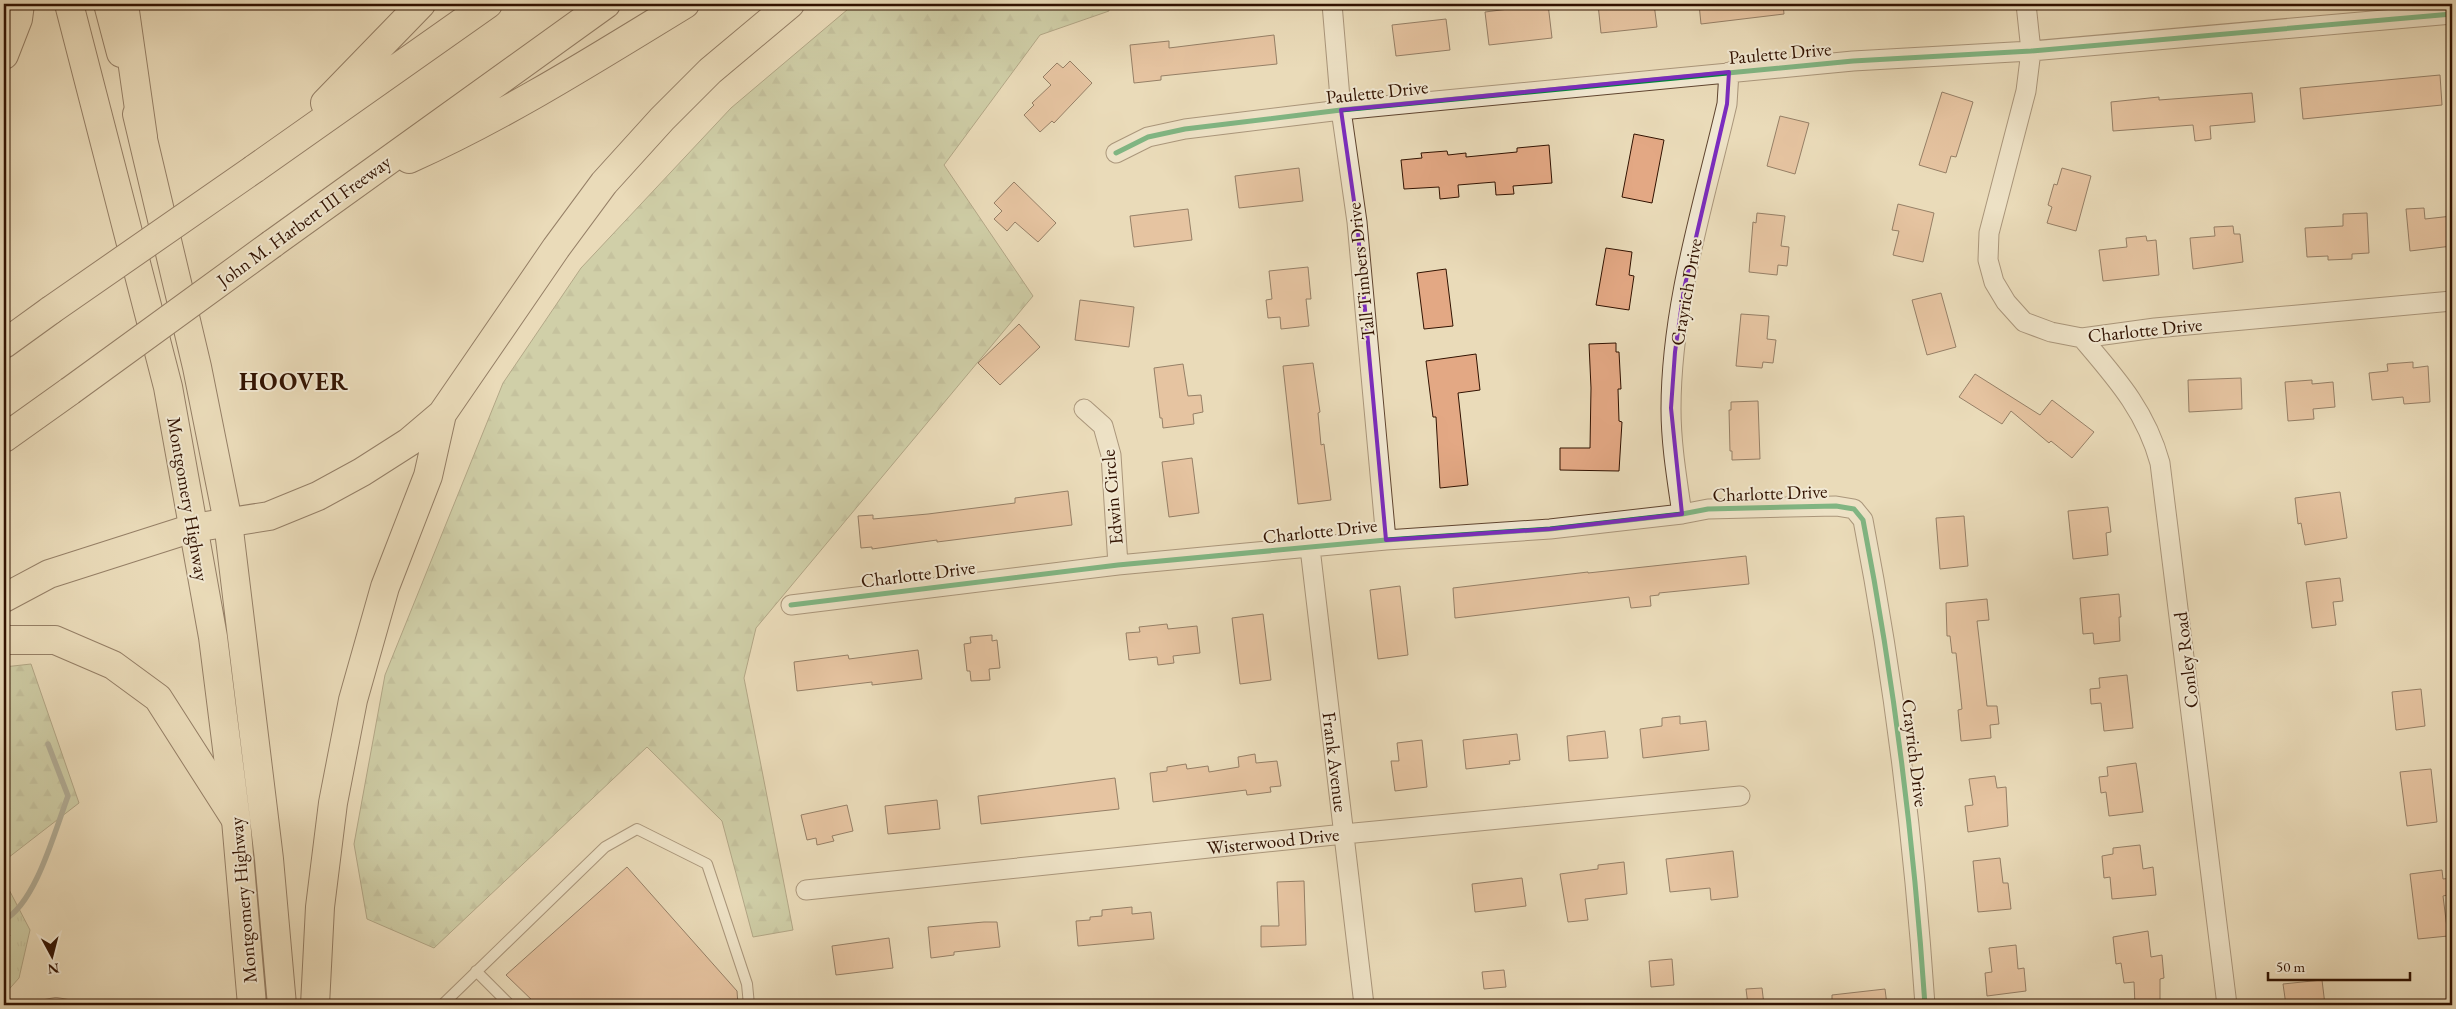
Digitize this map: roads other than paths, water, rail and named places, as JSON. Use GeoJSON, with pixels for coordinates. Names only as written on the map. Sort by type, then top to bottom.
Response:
{"type":"FeatureCollection","features":[{"type":"Feature","properties":{"kind":"main road"},"geometry":{"type":"LineString","coordinates":[[4,55],[18,19],[20,4]]}},
{"type":"Feature","properties":{"kind":"main road","name":"Montgomery Highway"},"geometry":{"type":"LineString","coordinates":[[68,4],[168,387],[213,637],[236,820],[252,1005]]}},
{"type":"Feature","properties":{"kind":"main road","name":"Montgomery Highway"},"geometry":{"type":"LineString","coordinates":[[108,4],[143,137],[197,367],[228,522],[269,859],[282,1005]]}},
{"type":"Feature","properties":{"kind":"main road"},"geometry":{"type":"LineString","coordinates":[[124,4],[143,137]]}},
{"type":"Feature","properties":{"kind":"main road"},"geometry":{"type":"LineString","coordinates":[[262,164],[422,4]]}},
{"type":"Feature","properties":{"kind":"main road"},"geometry":{"type":"LineString","coordinates":[[4,344],[488,4]]}},
{"type":"Feature","properties":{"kind":"main road","name":"John M. Harbert III Freeway"},"geometry":{"type":"LineString","coordinates":[[4,438],[353,184],[606,4]]}},
{"type":"Feature","properties":{"kind":"main road"},"geometry":{"type":"LineString","coordinates":[[353,184],[450,140],[596,59],[685,4]]}},
{"type":"Feature","properties":{"kind":"main road"},"geometry":{"type":"LineString","coordinates":[[4,598],[49,574],[193,528],[269,516],[318,496],[386,458],[409,442],[442,414],[556,248],[604,183],[662,119],[710,72],[790,4]]}},
{"type":"Feature","properties":{"kind":"main road"},"geometry":{"type":"LineString","coordinates":[[315,1005],[320,907],[333,803],[353,700],[385,587],[428,476],[442,414]]}},
{"type":"Feature","properties":{"kind":"main road"},"geometry":{"type":"LineString","coordinates":[[4,640],[55,640],[113,665],[158,698],[236,820]]}},
{"type":"Feature","properties":{"kind":"street","name":"Tall Timbers Drive"},"geometry":{"type":"LineString","coordinates":[[1332,4],[1341,110],[1357,222],[1386,540]]}},
{"type":"Feature","properties":{"kind":"street","name":"Charlotte Drive"},"geometry":{"type":"LineString","coordinates":[[2026,4],[2031,51],[2026,91],[1989,233],[1988,260],[1994,282],[2006,302],[2024,322],[2051,332],[2082,338],[2155,328],[2452,302]]}},
{"type":"Feature","properties":{"kind":"street","name":"Paulette Drive"},"geometry":{"type":"LineString","coordinates":[[1116,153],[1148,137],[1185,129],[1341,110],[1853,61],[2031,51],[2452,14]]}},
{"type":"Feature","properties":{"kind":"street","name":"Crayrich Drive"},"geometry":{"type":"LineString","coordinates":[[1682,514],[1674,452],[1672,417],[1675,352],[1684,289],[1727,104],[1729,72]]}},
{"type":"Feature","properties":{"kind":"street","name":"Conley Road"},"geometry":{"type":"LineString","coordinates":[[2082,338],[2112,373],[2143,416],[2154,439],[2160,462],[2179,599],[2227,1005]]}},
{"type":"Feature","properties":{"kind":"street","name":"Edwin Circle"},"geometry":{"type":"LineString","coordinates":[[1084,409],[1103,426],[1111,454],[1118,565]]}},
{"type":"Feature","properties":{"kind":"street","name":"Charlotte Drive"},"geometry":{"type":"LineString","coordinates":[[791,605],[1118,565],[1386,540],[1550,529],[1682,514],[1708,509],[1750,506],[1836,506],[1854,509]]}},
{"type":"Feature","properties":{"kind":"street","name":"Crayrich Drive"},"geometry":{"type":"LineString","coordinates":[[1854,509],[1864,520],[1884,625],[1919,910],[1925,1005]]}},
{"type":"Feature","properties":{"kind":"street","name":"Frank Avenue"},"geometry":{"type":"LineString","coordinates":[[1310,548],[1364,1005]]}},
{"type":"Feature","properties":{"kind":"street","name":"Wisterwood Drive"},"geometry":{"type":"LineString","coordinates":[[806,890],[1344,834],[1740,796]]}},
{"type":"Feature","properties":{"kind":"lane"},"geometry":{"type":"LineString","coordinates":[[442,1005],[605,847],[637,829],[706,864],[747,984],[749,1005]]}},
{"type":"Feature","properties":{"kind":"lane"},"geometry":{"type":"LineString","coordinates":[[476,971],[510,1005]]}},
{"type":"Feature","properties":{"kind":"lane"},"geometry":{"type":"LineString","coordinates":[[46,1005],[56,1003],[67,1005]]}},
{"type":"Feature","properties":{"kind":"waterway"},"geometry":{"type":"LineString","coordinates":[[4,920],[26,898],[35,882],[68,796],[48,744]]}},
{"type":"Feature","properties":{"kind":"district","name":"HOOVER"},"geometry":{"type":"Point","coordinates":[294,381]}}]}
